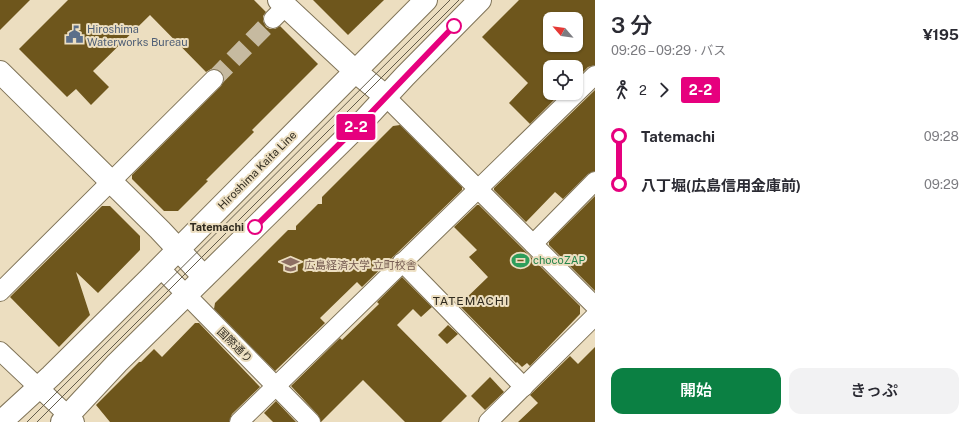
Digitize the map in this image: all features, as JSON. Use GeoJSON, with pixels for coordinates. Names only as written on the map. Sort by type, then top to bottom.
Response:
{"type":"FeatureCollection","features":[{"type":"Feature","properties":{"kind":"main road","name":"Hiroshima Kaita Line"},"geometry":{"type":"LineString","coordinates":[[1,422],[51,376],[160,268],[426,0]]}},
{"type":"Feature","properties":{"kind":"main road"},"geometry":{"type":"LineString","coordinates":[[69,420],[117,363],[480,0]]}},
{"type":"Feature","properties":{"kind":"main road"},"geometry":{"type":"LineString","coordinates":[[279,9],[385,96]]}},
{"type":"Feature","properties":{"kind":"main road"},"geometry":{"type":"LineString","coordinates":[[0,72],[204,277]]}},
{"type":"Feature","properties":{"kind":"street"},"geometry":{"type":"LineString","coordinates":[[239,422],[595,75]]}},
{"type":"Feature","properties":{"kind":"street"},"geometry":{"type":"LineString","coordinates":[[0,292],[214,79]]}},
{"type":"Feature","properties":{"kind":"street"},"geometry":{"type":"LineString","coordinates":[[385,96],[595,306]]}},
{"type":"Feature","properties":{"kind":"street"},"geometry":{"type":"LineString","coordinates":[[533,244],[595,181]]}},
{"type":"Feature","properties":{"kind":"street"},"geometry":{"type":"LineString","coordinates":[[402,262],[524,387]]}},
{"type":"Feature","properties":{"kind":"street","name":"国際通り"},"geometry":{"type":"LineString","coordinates":[[160,268],[311,422]]}},
{"type":"Feature","properties":{"kind":"street"},"geometry":{"type":"LineString","coordinates":[[488,422],[595,316]]}},
{"type":"Feature","properties":{"kind":"street"},"geometry":{"type":"LineString","coordinates":[[0,351],[38,387],[69,420]]}},
{"type":"Feature","properties":{"kind":"building"},"geometry":{"type":"Polygon","coordinates":[[[0,0],[30,0],[0,30],[0,0]]]}},
{"type":"Feature","properties":{"kind":"building"},"geometry":{"type":"Polygon","coordinates":[[[68,0],[254,0],[266,12],[263,16],[263,21],[266,27],[275,29],[280,26],[318,64],[252,130],[254,132],[206,180],[208,181],[178,211],[164,211],[132,179],[132,175],[221,86],[224,81],[224,76],[221,71],[216,69],[211,69],[206,72],[150,15],[93,71],[109,87],[91,105],[76,89],[67,97],[19,49],[68,0]]]}},
{"type":"Feature","properties":{"kind":"building"},"geometry":{"type":"Polygon","coordinates":[[[313,0],[384,0],[348,35],[313,0]]]}},
{"type":"Feature","properties":{"kind":"building"},"geometry":{"type":"Polygon","coordinates":[[[519,0],[595,0],[595,65],[588,67],[583,72],[583,60],[543,60],[543,100],[554,100],[530,124],[509,103],[528,83],[482,37],[519,0]]]}},
{"type":"Feature","properties":{"kind":"building"},"geometry":{"type":"Polygon","coordinates":[[[595,90],[595,171],[588,174],[563,199],[555,192],[526,222],[494,190],[494,188],[595,90]]]}},
{"type":"Feature","properties":{"kind":"building"},"geometry":{"type":"Polygon","coordinates":[[[400,125],[462,187],[462,190],[362,287],[357,282],[320,318],[325,323],[275,371],[214,309],[215,303],[288,230],[296,230],[296,226],[318,204],[322,204],[322,197],[393,126],[400,125]]]}},
{"type":"Feature","properties":{"kind":"building"},"geometry":{"type":"Polygon","coordinates":[[[595,196],[595,291],[549,245],[549,242],[595,196]]]}},
{"type":"Feature","properties":{"kind":"building"},"geometry":{"type":"Polygon","coordinates":[[[477,205],[479,205],[580,306],[580,314],[530,366],[527,363],[522,367],[517,362],[516,363],[459,305],[488,277],[469,257],[477,250],[454,227],[477,205]]]}},
{"type":"Feature","properties":{"kind":"building"},"geometry":{"type":"Polygon","coordinates":[[[102,206],[110,206],[140,236],[140,250],[98,293],[76,272],[90,315],[59,347],[10,297],[102,206]]]}},
{"type":"Feature","properties":{"kind":"building"},"geometry":{"type":"Polygon","coordinates":[[[402,277],[432,307],[421,317],[413,309],[397,325],[467,396],[441,422],[405,422],[363,380],[321,422],[318,415],[291,386],[340,338],[342,340],[379,304],[377,302],[402,277]]]}},
{"type":"Feature","properties":{"kind":"building"},"geometry":{"type":"Polygon","coordinates":[[[195,323],[199,323],[260,387],[232,414],[229,422],[110,422],[96,405],[154,349],[162,357],[195,323]]]}},
{"type":"Feature","properties":{"kind":"building"},"geometry":{"type":"Polygon","coordinates":[[[448,325],[458,334],[447,344],[438,335],[448,325]]]}},
{"type":"Feature","properties":{"kind":"building"},"geometry":{"type":"Polygon","coordinates":[[[595,347],[595,422],[518,422],[538,403],[530,395],[570,356],[578,364],[595,347]]]}},
{"type":"Feature","properties":{"kind":"building"},"geometry":{"type":"Polygon","coordinates":[[[490,377],[504,392],[485,410],[471,396],[490,377]]]}},
{"type":"Feature","properties":{"kind":"building"},"geometry":{"type":"Polygon","coordinates":[[[276,401],[296,422],[273,422],[264,413],[276,401]]]}},
{"type":"Feature","properties":{"kind":"tunnel"},"geometry":{"type":"LineString","coordinates":[[214,79],[273,19]]}},
{"type":"Feature","properties":{"kind":"tram line"},"geometry":{"type":"LineString","coordinates":[[27,422],[450,0]]}},
{"type":"Feature","properties":{"kind":"tram line"},"geometry":{"type":"LineString","coordinates":[[37,422],[459,0]]}},
{"type":"Feature","properties":{"kind":"bus line","name":"2-2"},"geometry":{"type":"LineString","coordinates":[[255,227],[366,118],[454,26]]}},
{"type":"Feature","properties":{"kind":"place","name":"Hiroshima Waterworks Bureau"},"geometry":{"type":"Point","coordinates":[74,35]}},
{"type":"Feature","properties":{"kind":"place","name":"Tatemachi"},"geometry":{"type":"Point","coordinates":[255,227]}},
{"type":"Feature","properties":{"kind":"place","name":"chocoZAP"},"geometry":{"type":"Point","coordinates":[520,260]}},
{"type":"Feature","properties":{"kind":"place","name":"広島経済大学 立町校舎"},"geometry":{"type":"Point","coordinates":[291,265]}},
{"type":"Feature","properties":{"kind":"district","name":"TATEMACHI"},"geometry":{"type":"Point","coordinates":[471,301]}}]}
